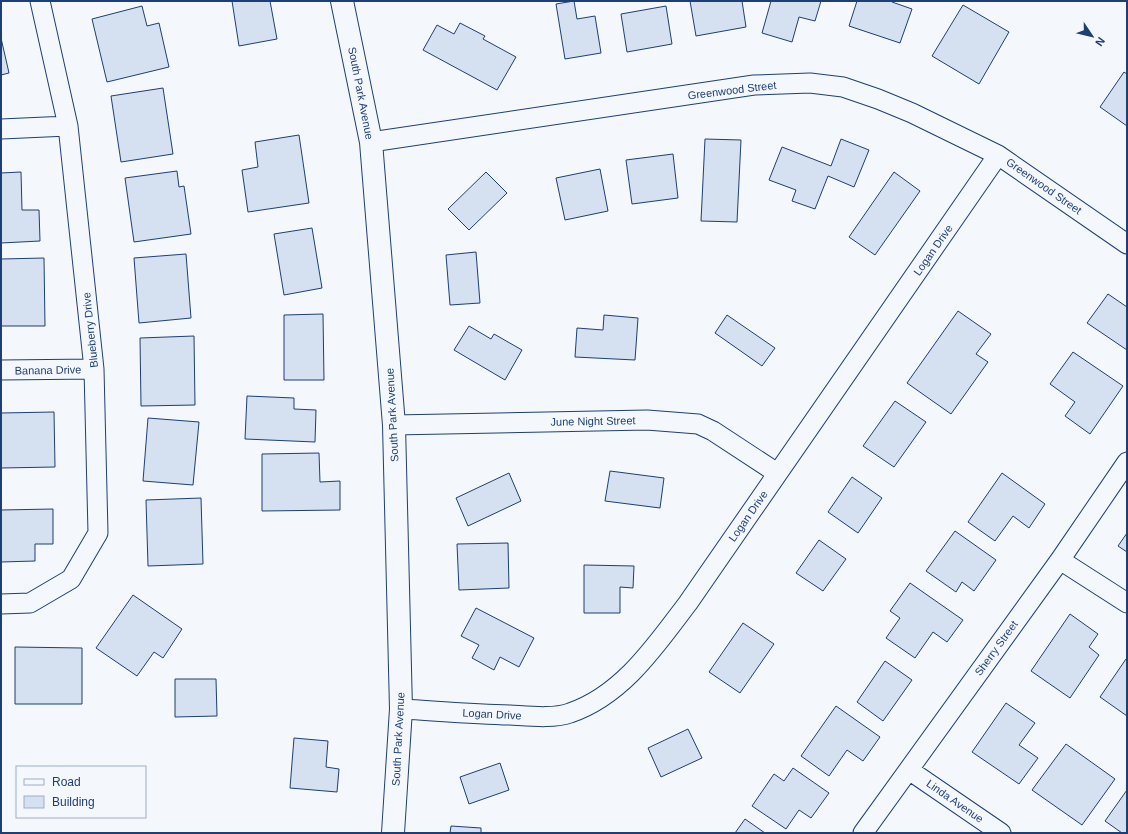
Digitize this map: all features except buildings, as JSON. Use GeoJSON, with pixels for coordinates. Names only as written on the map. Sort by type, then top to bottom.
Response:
{"type":"FeatureCollection","features":[{"type":"Feature","properties":{"kind":"street","name":"Blueberry Drive"},"geometry":{"type":"LineString","coordinates":[[1,604],[30,603],[70,579],[98,533],[94,369],[68,126],[40,1]]}},
{"type":"Feature","properties":{"kind":"street","name":"South Park Avenue"},"geometry":{"type":"LineString","coordinates":[[342,1],[371,142],[394,425],[401,709],[393,833]]}},
{"type":"Feature","properties":{"kind":"street","name":"Greenwood Street"},"geometry":{"type":"LineString","coordinates":[[371,142],[754,85],[810,83],[843,87],[912,113],[998,155],[1127,244]]}},
{"type":"Feature","properties":{"kind":"street"},"geometry":{"type":"LineString","coordinates":[[1,129],[68,126]]}},
{"type":"Feature","properties":{"kind":"street","name":"Logan Drive"},"geometry":{"type":"LineString","coordinates":[[401,709],[540,717],[569,714],[597,701],[625,679],[643,661],[688,603],[998,155]]}},
{"type":"Feature","properties":{"kind":"street","name":"Banana Drive"},"geometry":{"type":"LineString","coordinates":[[1,370],[94,369]]}},
{"type":"Feature","properties":{"kind":"street","name":"June Night Street"},"geometry":{"type":"LineString","coordinates":[[394,425],[647,420],[698,424],[713,430],[778,473]]}},
{"type":"Feature","properties":{"kind":"street","name":"Sherry Street"},"geometry":{"type":"LineString","coordinates":[[863,833],[1060,560],[1127,462]]}},
{"type":"Feature","properties":{"kind":"street"},"geometry":{"type":"LineString","coordinates":[[1060,560],[1127,603]]}},
{"type":"Feature","properties":{"kind":"street","name":"Linda Avenue"},"geometry":{"type":"LineString","coordinates":[[909,770],[1001,833]]}}]}
